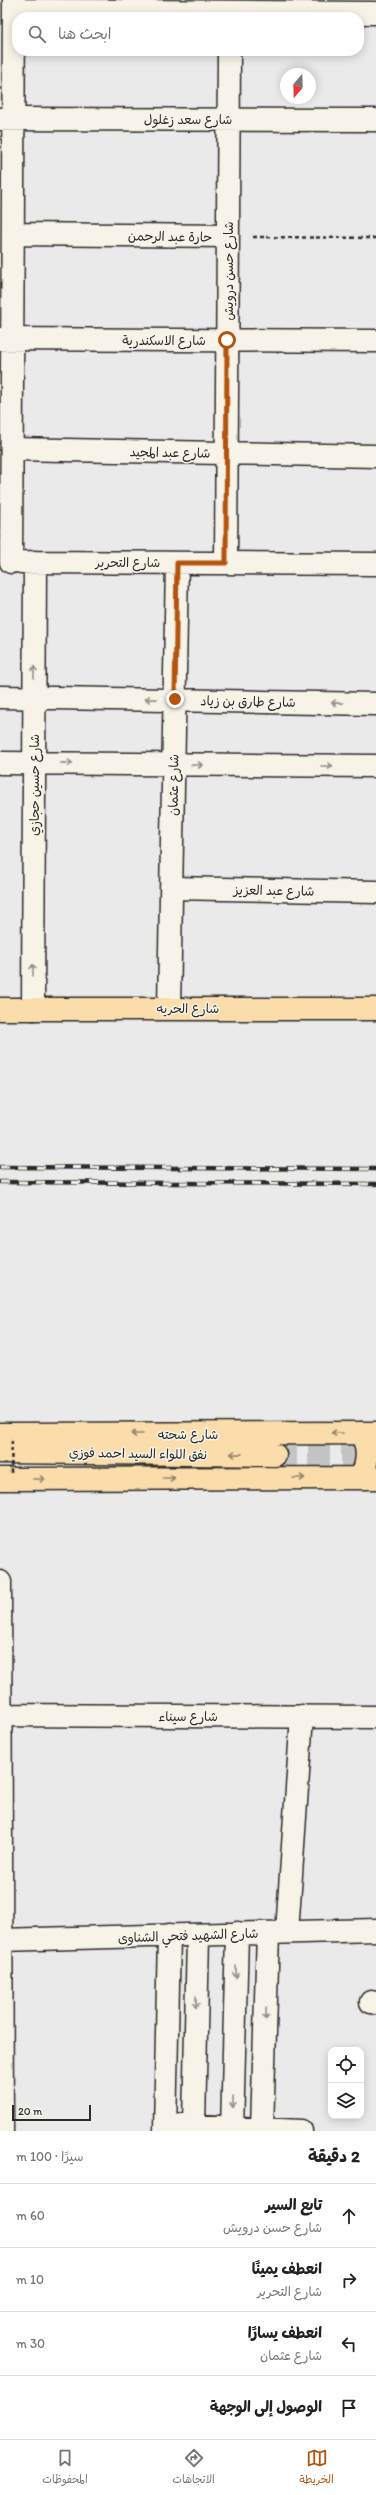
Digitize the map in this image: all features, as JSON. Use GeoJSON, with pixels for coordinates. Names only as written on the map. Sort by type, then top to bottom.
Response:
{"type":"FeatureCollection","features":[{"type":"Feature","properties":{"kind":"main road","name":"شارع الحريه"},"geometry":{"type":"LineString","coordinates":[[0,1009],[376,1009]]}},
{"type":"Feature","properties":{"kind":"main road","name":"شارع شحته"},"geometry":{"type":"LineString","coordinates":[[4,1441],[368,1433]]}},
{"type":"Feature","properties":{"kind":"main road"},"geometry":{"type":"LineString","coordinates":[[6,1476],[368,1478],[366,1465],[368,1433]]}},
{"type":"Feature","properties":{"kind":"main road","name":"نفق اللواء السيد احمد فوزي"},"geometry":{"type":"LineString","coordinates":[[4,1441],[275,1455]]}},
{"type":"Feature","properties":{"kind":"street"},"geometry":{"type":"LineString","coordinates":[[14,5],[339,12]]}},
{"type":"Feature","properties":{"kind":"street"},"geometry":{"type":"LineString","coordinates":[[364,13],[376,13]]}},
{"type":"Feature","properties":{"kind":"street"},"geometry":{"type":"LineString","coordinates":[[6,562],[12,449],[6,339],[13,234],[7,119],[12,38]]}},
{"type":"Feature","properties":{"kind":"street","name":"شارع حسن درويش"},"geometry":{"type":"LineString","coordinates":[[226,563],[229,56]]}},
{"type":"Feature","properties":{"kind":"street","name":"شارع سعد زغلول"},"geometry":{"type":"LineString","coordinates":[[7,119],[376,120]]}},
{"type":"Feature","properties":{"kind":"street","name":"حارة عبد الرحمن"},"geometry":{"type":"LineString","coordinates":[[13,234],[228,236]]}},
{"type":"Feature","properties":{"kind":"street","name":"شارع الاسكندرية"},"geometry":{"type":"LineString","coordinates":[[6,339],[376,341]]}},
{"type":"Feature","properties":{"kind":"street","name":"شارع عبد المجيد"},"geometry":{"type":"LineString","coordinates":[[12,449],[376,456]]}},
{"type":"Feature","properties":{"kind":"street","name":"شارع التحرير"},"geometry":{"type":"LineString","coordinates":[[6,562],[376,564]]}},
{"type":"Feature","properties":{"kind":"street","name":"شارع حسين حجازي"},"geometry":{"type":"LineString","coordinates":[[33,1009],[35,562]]}},
{"type":"Feature","properties":{"kind":"street","name":"شارع عثمان"},"geometry":{"type":"LineString","coordinates":[[170,1008],[177,563]]}},
{"type":"Feature","properties":{"kind":"street","name":"شارع طارق بن زياد"},"geometry":{"type":"LineString","coordinates":[[0,697],[34,696],[376,704]]}},
{"type":"Feature","properties":{"kind":"street"},"geometry":{"type":"LineString","coordinates":[[0,763],[376,766]]}},
{"type":"Feature","properties":{"kind":"street","name":"شارع عبد العزيز"},"geometry":{"type":"LineString","coordinates":[[171,888],[376,892]]}},
{"type":"Feature","properties":{"kind":"street"},"geometry":{"type":"LineString","coordinates":[[0,1582],[2,2131]]}},
{"type":"Feature","properties":{"kind":"street","name":"شارع سيناء"},"geometry":{"type":"LineString","coordinates":[[1,1715],[376,1717]]}},
{"type":"Feature","properties":{"kind":"street"},"geometry":{"type":"LineString","coordinates":[[246,2129],[277,1932],[302,1716]]}},
{"type":"Feature","properties":{"kind":"street","name":"شارع الشهيد فتحي الشناوى"},"geometry":{"type":"LineString","coordinates":[[1,1940],[376,1930]]}},
{"type":"Feature","properties":{"kind":"street"},"geometry":{"type":"LineString","coordinates":[[237,1934],[246,2129]]}},
{"type":"Feature","properties":{"kind":"street"},"geometry":{"type":"LineString","coordinates":[[169,1935],[165,2127],[301,2131]]}},
{"type":"Feature","properties":{"kind":"street"},"geometry":{"type":"LineString","coordinates":[[198,1935],[203,2128]]}},
{"type":"Feature","properties":{"kind":"path","name":"حارة عبد الرحمن"},"geometry":{"type":"LineString","coordinates":[[228,236],[376,238]]}},
{"type":"Feature","properties":{"kind":"path"},"geometry":{"type":"LineString","coordinates":[[4,1441],[6,1476]]}},
{"type":"Feature","properties":{"kind":"tunnel"},"geometry":{"type":"LineString","coordinates":[[275,1455],[376,1455]]}},
{"type":"Feature","properties":{"kind":"railway"},"geometry":{"type":"LineString","coordinates":[[0,1167],[376,1169]]}},
{"type":"Feature","properties":{"kind":"railway"},"geometry":{"type":"LineString","coordinates":[[0,1182],[376,1184]]}},
{"type":"Feature","properties":{"kind":"route"},"geometry":{"type":"LineString","coordinates":[[175,699],[177,563],[226,563],[227,340]]}}]}
